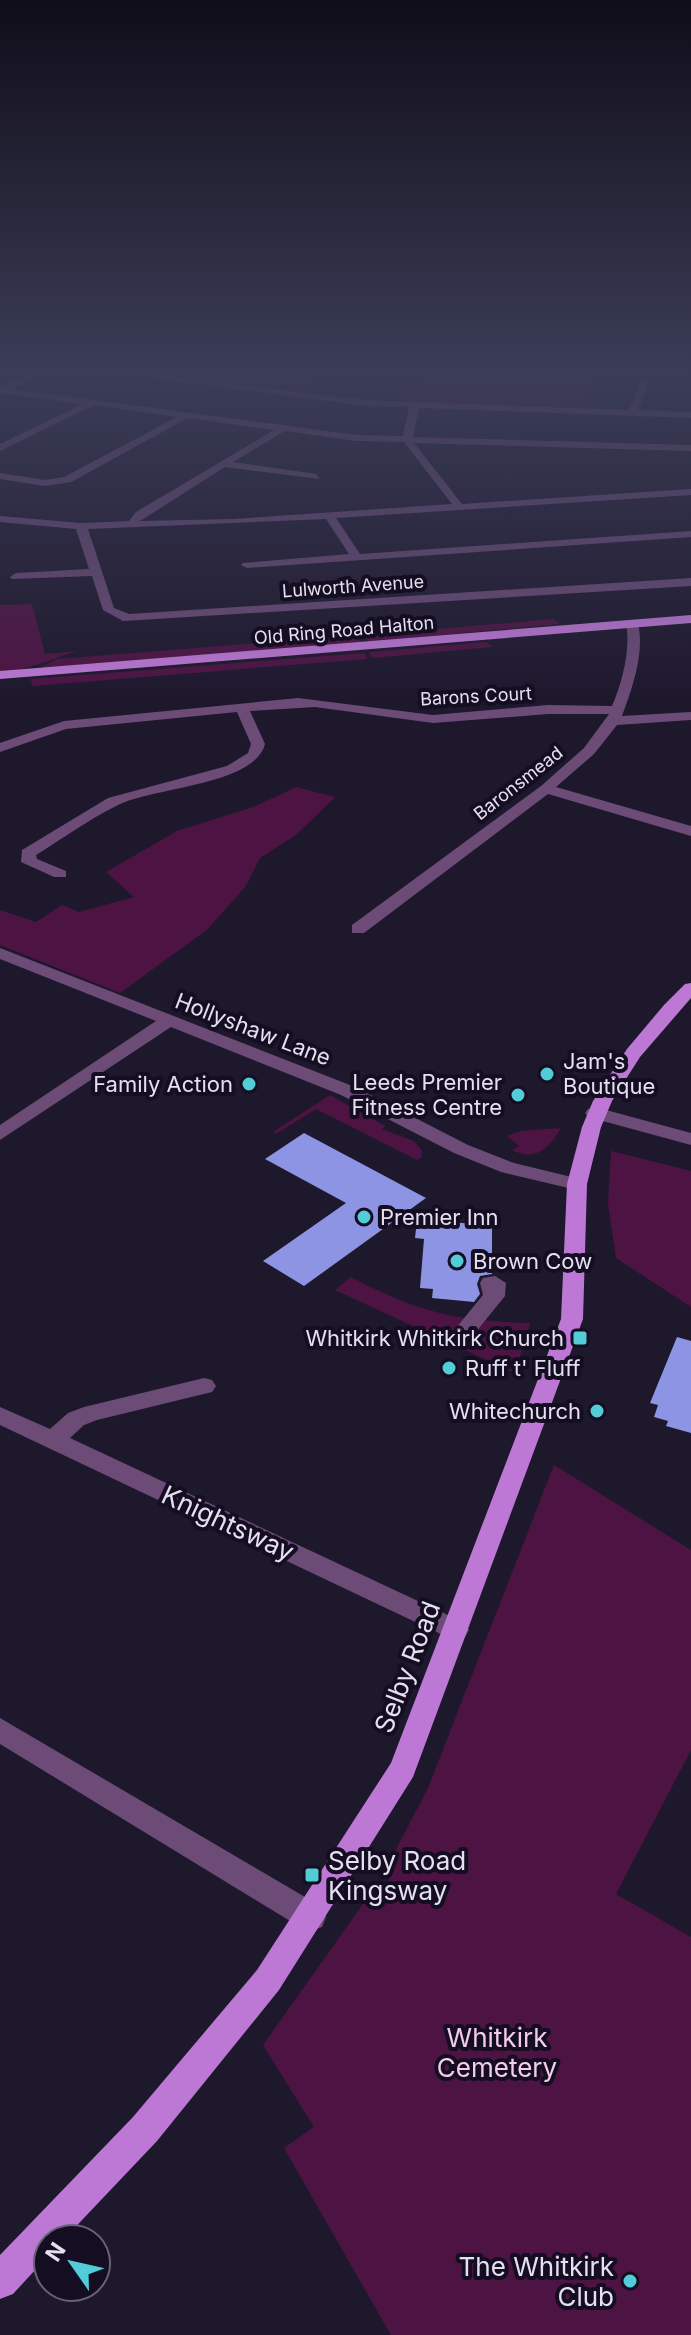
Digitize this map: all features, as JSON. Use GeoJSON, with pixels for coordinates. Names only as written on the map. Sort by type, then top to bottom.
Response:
{"type":"FeatureCollection","features":[{"type":"Feature","properties":{"kind":"main road","name":"Old Ring Road Halton"},"geometry":{"type":"LineString","coordinates":[[0,675],[691,619]]}},
{"type":"Feature","properties":{"kind":"main road","name":"Selby Road"},"geometry":{"type":"LineString","coordinates":[[0,2281],[52,2230],[192,2075],[268,1980],[311,1917],[403,1768],[572,1319],[576,1285],[577,1184],[595,1113],[626,1059],[691,988]]}},
{"type":"Feature","properties":{"kind":"street"},"geometry":{"type":"LineString","coordinates":[[36,483],[52,487],[61,483]]}},
{"type":"Feature","properties":{"kind":"street"},"geometry":{"type":"LineString","coordinates":[[132,525],[140,514],[192,483]]}},
{"type":"Feature","properties":{"kind":"street"},"geometry":{"type":"LineString","coordinates":[[440,483],[459,507]]}},
{"type":"Feature","properties":{"kind":"street"},"geometry":{"type":"LineString","coordinates":[[2,521],[81,526],[132,525],[329,516],[691,492]]}},
{"type":"Feature","properties":{"kind":"street"},"geometry":{"type":"LineString","coordinates":[[329,516],[356,557]]}},
{"type":"Feature","properties":{"kind":"street","name":"Lulworth Avenue"},"geometry":{"type":"LineString","coordinates":[[81,526],[109,610],[137,619],[691,582]]}},
{"type":"Feature","properties":{"kind":"street"},"geometry":{"type":"LineString","coordinates":[[247,565],[691,534]]}},
{"type":"Feature","properties":{"kind":"street"},"geometry":{"type":"LineString","coordinates":[[16,577],[95,572]]}},
{"type":"Feature","properties":{"kind":"street","name":"Baronsmead"},"geometry":{"type":"LineString","coordinates":[[358,929],[546,789],[589,751],[615,716],[631,668],[635,637],[632,624]]}},
{"type":"Feature","properties":{"kind":"street","name":"Barons Court"},"geometry":{"type":"LineString","coordinates":[[0,748],[64,725],[322,703],[433,719],[570,709],[615,716],[691,716]]}},
{"type":"Feature","properties":{"kind":"street"},"geometry":{"type":"LineString","coordinates":[[60,874],[29,862],[28,853],[113,801],[232,769],[249,760],[258,744],[242,708]]}},
{"type":"Feature","properties":{"kind":"street"},"geometry":{"type":"LineString","coordinates":[[546,789],[691,831]]}},
{"type":"Feature","properties":{"kind":"street","name":"Hollyshaw Lane"},"geometry":{"type":"LineString","coordinates":[[0,953],[348,1091],[470,1153],[508,1168],[577,1184]]}},
{"type":"Feature","properties":{"kind":"street"},"geometry":{"type":"LineString","coordinates":[[3,1129],[168,1021]]}},
{"type":"Feature","properties":{"kind":"street"},"geometry":{"type":"LineString","coordinates":[[595,1113],[691,1139]]}},
{"type":"Feature","properties":{"kind":"street"},"geometry":{"type":"LineString","coordinates":[[467,1328],[494,1296],[495,1283],[491,1283]]}},
{"type":"Feature","properties":{"kind":"street"},"geometry":{"type":"LineString","coordinates":[[52,1440],[76,1419],[92,1413],[204,1386]]}},
{"type":"Feature","properties":{"kind":"street","name":"Knightsway"},"geometry":{"type":"LineString","coordinates":[[0,1415],[456,1630]]}},
{"type":"Feature","properties":{"kind":"street"},"geometry":{"type":"LineString","coordinates":[[0,1730],[311,1917]]}},
{"type":"Feature","properties":{"kind":"green space"},"geometry":{"type":"Polygon","coordinates":[[[32,604],[45,654],[78,651],[0,673],[0,605],[32,604]]]}},
{"type":"Feature","properties":{"kind":"green space"},"geometry":{"type":"Polygon","coordinates":[[[554,619],[559,624],[368,642],[365,635],[554,619]]]}},
{"type":"Feature","properties":{"kind":"green space"},"geometry":{"type":"Polygon","coordinates":[[[358,635],[361,642],[38,669],[57,659],[358,635]]]}},
{"type":"Feature","properties":{"kind":"green space"},"geometry":{"type":"Polygon","coordinates":[[[486,642],[493,647],[372,658],[369,652],[486,642]]]}},
{"type":"Feature","properties":{"kind":"green space"},"geometry":{"type":"Polygon","coordinates":[[[364,653],[367,659],[32,686],[31,679],[364,653]]]}},
{"type":"Feature","properties":{"kind":"green space"},"geometry":{"type":"Polygon","coordinates":[[[296,787],[335,797],[296,835],[260,858],[246,886],[208,929],[120,993],[0,945],[0,910],[36,922],[62,905],[79,912],[134,897],[106,872],[177,831],[256,806],[296,787]]]}},
{"type":"Feature","properties":{"kind":"green space"},"geometry":{"type":"Polygon","coordinates":[[[330,1095],[385,1126],[382,1129],[414,1141],[422,1151],[421,1158],[417,1160],[316,1109],[276,1134],[273,1132],[330,1095]]]}},
{"type":"Feature","properties":{"kind":"green space"},"geometry":{"type":"Polygon","coordinates":[[[561,1128],[547,1147],[535,1154],[512,1150],[519,1146],[507,1136],[520,1131],[561,1128]]]}},
{"type":"Feature","properties":{"kind":"green space"},"geometry":{"type":"Polygon","coordinates":[[[611,1151],[691,1171],[691,1307],[616,1258],[608,1204],[611,1151]]]}},
{"type":"Feature","properties":{"kind":"green space"},"geometry":{"type":"Polygon","coordinates":[[[351,1277],[397,1299],[437,1312],[479,1320],[530,1323],[515,1373],[335,1290],[351,1277]]]}},
{"type":"Feature","properties":{"kind":"green space","name":"Whitkirk Cemetery"},"geometry":{"type":"Polygon","coordinates":[[[554,1465],[691,1550],[691,1750],[616,1894],[691,1937],[691,2335],[391,2335],[284,2148],[314,2127],[263,2045],[368,1897],[379,1895],[392,1875],[388,1865],[428,1788],[554,1465]]]}},
{"type":"Feature","properties":{"kind":"building","name":"Premier Inn"},"geometry":{"type":"Polygon","coordinates":[[[304,1133],[426,1198],[304,1286],[263,1261],[346,1203],[265,1159],[304,1133]]]}},
{"type":"Feature","properties":{"kind":"building","name":"Brown Cow"},"geometry":{"type":"Polygon","coordinates":[[[417,1220],[492,1225],[492,1274],[480,1276],[477,1284],[480,1294],[474,1302],[432,1298],[433,1289],[420,1288],[424,1239],[415,1238],[417,1220]]]}},
{"type":"Feature","properties":{"kind":"building"},"geometry":{"type":"Polygon","coordinates":[[[677,1337],[691,1341],[691,1433],[666,1426],[668,1421],[654,1417],[658,1405],[650,1403],[677,1337]]]}},
{"type":"Feature","properties":{"kind":"place","name":"Jam's Boutique"},"geometry":{"type":"Point","coordinates":[547,1074]}},
{"type":"Feature","properties":{"kind":"place","name":"Family Action"},"geometry":{"type":"Point","coordinates":[249,1084]}},
{"type":"Feature","properties":{"kind":"place","name":"Leeds Premier Fitness Centre"},"geometry":{"type":"Point","coordinates":[518,1095]}},
{"type":"Feature","properties":{"kind":"place","name":"Premier Inn"},"geometry":{"type":"Point","coordinates":[364,1217]}},
{"type":"Feature","properties":{"kind":"place","name":"Brown Cow"},"geometry":{"type":"Point","coordinates":[457,1261]}},
{"type":"Feature","properties":{"kind":"place","name":"Whitkirk Whitkirk Church"},"geometry":{"type":"Point","coordinates":[580,1338]}},
{"type":"Feature","properties":{"kind":"place","name":"Ruff t' Fluff"},"geometry":{"type":"Point","coordinates":[449,1368]}},
{"type":"Feature","properties":{"kind":"place","name":"Whitechurch"},"geometry":{"type":"Point","coordinates":[597,1411]}},
{"type":"Feature","properties":{"kind":"place","name":"Selby Road Kingsway"},"geometry":{"type":"Point","coordinates":[312,1875]}},
{"type":"Feature","properties":{"kind":"place","name":"The Whitkirk Club"},"geometry":{"type":"Point","coordinates":[630,2281]}}]}
